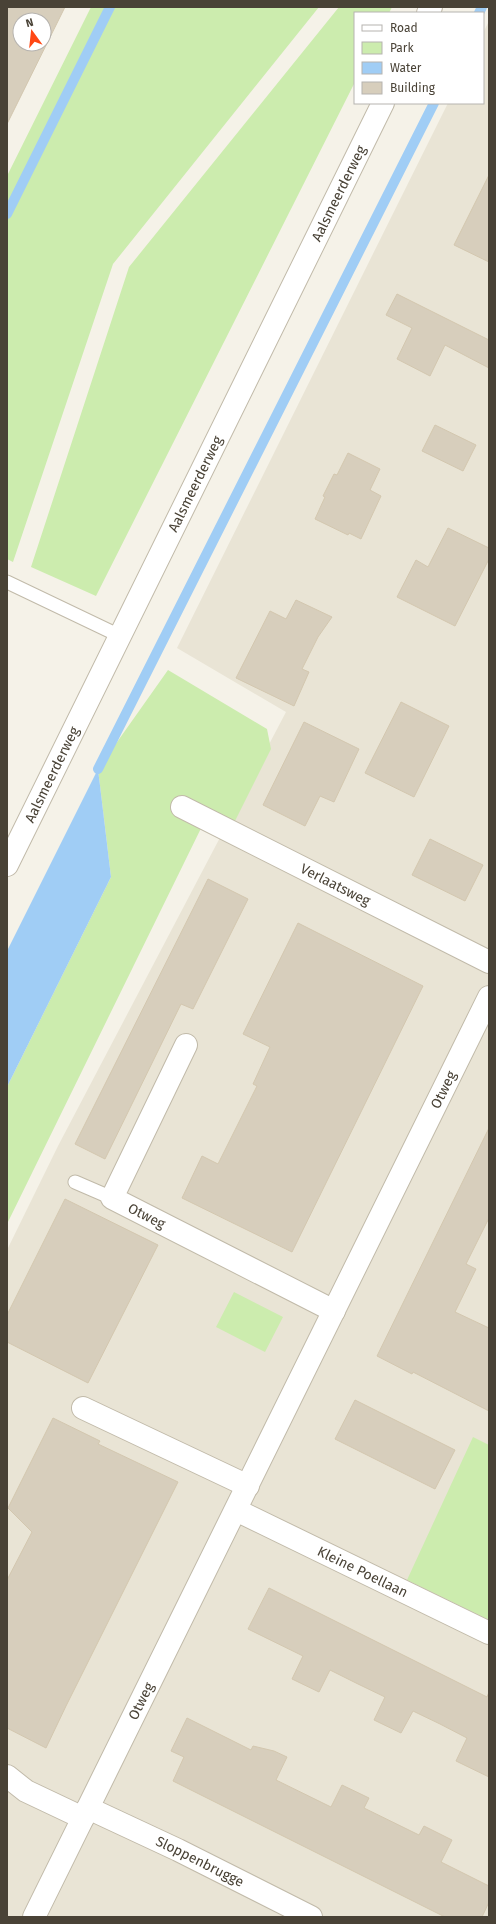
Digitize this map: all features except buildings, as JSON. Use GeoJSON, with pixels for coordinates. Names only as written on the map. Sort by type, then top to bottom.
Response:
{"type":"FeatureCollection","features":[{"type":"Feature","properties":{"kind":"street","name":"Aalsmeerderweg"},"geometry":{"type":"LineString","coordinates":[[7,866],[384,104]]}},
{"type":"Feature","properties":{"kind":"street","name":"Verlaatsweg"},"geometry":{"type":"LineString","coordinates":[[182,807],[489,962]]}},
{"type":"Feature","properties":{"kind":"street","name":"Otweg"},"geometry":{"type":"LineString","coordinates":[[34,1917],[489,997]]}},
{"type":"Feature","properties":{"kind":"street","name":"Otweg"},"geometry":{"type":"LineString","coordinates":[[186,1045],[112,1198],[334,1311]]}},
{"type":"Feature","properties":{"kind":"street"},"geometry":{"type":"LineString","coordinates":[[83,1408],[248,1486]]}},
{"type":"Feature","properties":{"kind":"street","name":"Kleine Poellaan"},"geometry":{"type":"LineString","coordinates":[[236,1510],[489,1633]]}},
{"type":"Feature","properties":{"kind":"street","name":"Sloppenbrugge"},"geometry":{"type":"LineString","coordinates":[[7,1776],[26,1791],[86,1813],[178,1850],[311,1917]]}},
{"type":"Feature","properties":{"kind":"lane"},"geometry":{"type":"LineString","coordinates":[[7,582],[120,636]]}},
{"type":"Feature","properties":{"kind":"lane"},"geometry":{"type":"LineString","coordinates":[[75,1182],[112,1198]]}},
{"type":"Feature","properties":{"kind":"shaded area"},"geometry":{"type":"Polygon","coordinates":[[[489,21],[489,1917],[7,1917],[7,1250],[58,1146],[286,712],[177,648],[448,104],[484,104],[484,31],[489,21]]]}},
{"type":"Feature","properties":{"kind":"green space"},"geometry":{"type":"Polygon","coordinates":[[[91,7],[319,7],[113,264],[13,562],[7,559],[7,176],[91,7]]]}},
{"type":"Feature","properties":{"kind":"green space"},"geometry":{"type":"Polygon","coordinates":[[[339,7],[392,7],[390,12],[354,12],[354,84],[96,596],[31,567],[129,267],[339,7]]]}},
{"type":"Feature","properties":{"kind":"green space"},"geometry":{"type":"Polygon","coordinates":[[[168,670],[267,729],[271,749],[234,823],[209,812],[7,1224],[7,1087],[111,877],[98,769],[168,670]]]}},
{"type":"Feature","properties":{"kind":"green space"},"geometry":{"type":"Polygon","coordinates":[[[234,1292],[283,1317],[265,1352],[216,1327],[234,1292]]]}},
{"type":"Feature","properties":{"kind":"green space"},"geometry":{"type":"Polygon","coordinates":[[[473,1437],[489,1445],[489,1620],[407,1580],[473,1437]]]}},
{"type":"Feature","properties":{"kind":"water"},"geometry":{"type":"Polygon","coordinates":[[[98,769],[111,877],[7,1087],[7,951],[98,769]]]}},
{"type":"Feature","properties":{"kind":"waterway"},"geometry":{"type":"LineString","coordinates":[[7,214],[110,7]]}},
{"type":"Feature","properties":{"kind":"waterway"},"geometry":{"type":"LineString","coordinates":[[480,12],[482,7]]}},
{"type":"Feature","properties":{"kind":"waterway"},"geometry":{"type":"LineString","coordinates":[[98,769],[433,104]]}}]}
